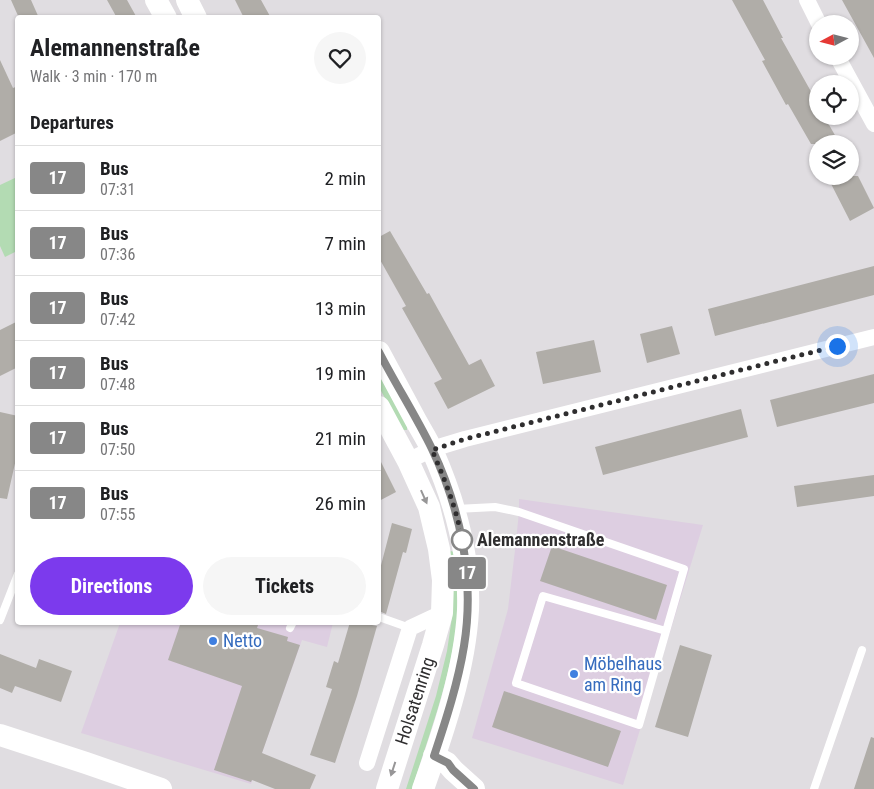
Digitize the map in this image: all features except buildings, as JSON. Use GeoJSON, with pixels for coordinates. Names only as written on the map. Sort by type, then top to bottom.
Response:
{"type":"FeatureCollection","features":[{"type":"Feature","properties":{"kind":"main road"},"geometry":{"type":"LineString","coordinates":[[156,0],[164,15]]}},
{"type":"Feature","properties":{"kind":"main road"},"geometry":{"type":"LineString","coordinates":[[187,0],[194,15]]}},
{"type":"Feature","properties":{"kind":"main road","name":"Holsatenring"},"geometry":{"type":"LineString","coordinates":[[381,356],[442,472],[464,548],[467,575],[468,610],[464,646],[453,694],[423,789]]}},
{"type":"Feature","properties":{"kind":"main road","name":"Holsatenring"},"geometry":{"type":"LineString","coordinates":[[381,411],[408,461],[429,507],[439,549],[443,580],[442,613],[425,673],[386,789]]}},
{"type":"Feature","properties":{"kind":"main road"},"geometry":{"type":"LineString","coordinates":[[0,735],[161,789]]}},
{"type":"Feature","properties":{"kind":"main road"},"geometry":{"type":"LineString","coordinates":[[434,756],[448,763],[474,789]]}},
{"type":"Feature","properties":{"kind":"street"},"geometry":{"type":"LineString","coordinates":[[806,0],[814,15]]}},
{"type":"Feature","properties":{"kind":"street"},"geometry":{"type":"LineString","coordinates":[[842,65],[874,124]]}},
{"type":"Feature","properties":{"kind":"street"},"geometry":{"type":"LineString","coordinates":[[408,461],[432,450],[465,439],[874,337]]}},
{"type":"Feature","properties":{"kind":"street"},"geometry":{"type":"LineString","coordinates":[[410,628],[442,613]]}},
{"type":"Feature","properties":{"kind":"street","name":"Holsatenring"},"geometry":{"type":"LineString","coordinates":[[366,763],[410,628]]}},
{"type":"Feature","properties":{"kind":"lane"},"geometry":{"type":"LineString","coordinates":[[454,509],[495,507],[519,512],[684,569],[639,725],[516,683],[543,596],[666,631]]}},
{"type":"Feature","properties":{"kind":"lane"},"geometry":{"type":"LineString","coordinates":[[0,620],[15,582]]}},
{"type":"Feature","properties":{"kind":"lane"},"geometry":{"type":"LineString","coordinates":[[381,617],[410,628]]}},
{"type":"Feature","properties":{"kind":"lane"},"geometry":{"type":"LineString","coordinates":[[814,789],[862,650]]}},
{"type":"Feature","properties":{"kind":"shaded area","name":"Möbelhaus am Ring"},"geometry":{"type":"Polygon","coordinates":[[[519,499],[703,525],[623,785],[472,738],[508,609],[519,499]]]}},
{"type":"Feature","properties":{"kind":"shaded area"},"geometry":{"type":"Polygon","coordinates":[[[119,625],[332,625],[327,647],[302,640],[251,784],[81,733],[119,625]]]}},
{"type":"Feature","properties":{"kind":"green space"},"geometry":{"type":"Polygon","coordinates":[[[15,178],[15,252],[5,257],[0,246],[0,185],[15,178]]]}},
{"type":"Feature","properties":{"kind":"green space"},"geometry":{"type":"Polygon","coordinates":[[[381,378],[407,426],[407,430],[402,430],[381,391],[381,378]]]}},
{"type":"Feature","properties":{"kind":"green space"},"geometry":{"type":"Polygon","coordinates":[[[451,551],[454,552],[458,602],[454,640],[439,705],[412,789],[406,789],[436,696],[447,651],[452,617],[451,551]]]}},
{"type":"Feature","properties":{"kind":"bus line","name":"17"},"geometry":{"type":"LineString","coordinates":[[381,356],[442,472],[462,540],[467,575],[468,610],[464,646],[453,694],[434,756],[448,763],[474,789]]}},
{"type":"Feature","properties":{"kind":"place","name":"Alemannenstraße"},"geometry":{"type":"Point","coordinates":[462,540]}},
{"type":"Feature","properties":{"kind":"place","name":"Netto"},"geometry":{"type":"Point","coordinates":[213,641]}},
{"type":"Feature","properties":{"kind":"place","name":"Möbelhaus am Ring"},"geometry":{"type":"Point","coordinates":[574,674]}},
{"type":"Feature","properties":{"kind":"route"},"geometry":{"type":"LineString","coordinates":[[462,540],[442,472],[432,450],[465,439],[837,346]]}}]}
